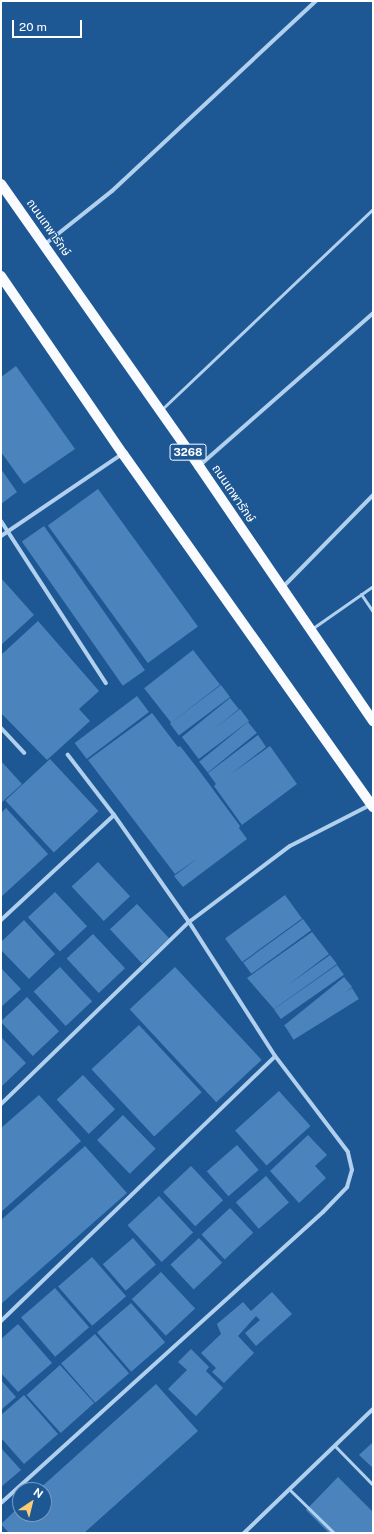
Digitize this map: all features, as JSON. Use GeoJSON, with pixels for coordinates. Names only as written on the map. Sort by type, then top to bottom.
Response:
{"type":"FeatureCollection","features":[{"type":"Feature","properties":{"kind":"main road","name":"ถนนเทพารักษ์"},"geometry":{"type":"LineString","coordinates":[[1,184],[199,466],[373,721]]}},
{"type":"Feature","properties":{"kind":"main road"},"geometry":{"type":"LineString","coordinates":[[1,276],[123,454],[372,806]]}},
{"type":"Feature","properties":{"kind":"street"},"geometry":{"type":"LineString","coordinates":[[44,245],[112,191],[316,1]]}},
{"type":"Feature","properties":{"kind":"street"},"geometry":{"type":"LineString","coordinates":[[199,466],[373,313]]}},
{"type":"Feature","properties":{"kind":"street"},"geometry":{"type":"LineString","coordinates":[[1,536],[123,454]]}},
{"type":"Feature","properties":{"kind":"street"},"geometry":{"type":"LineString","coordinates":[[282,588],[373,494]]}},
{"type":"Feature","properties":{"kind":"street"},"geometry":{"type":"LineString","coordinates":[[1,521],[106,683]]}},
{"type":"Feature","properties":{"kind":"street"},"geometry":{"type":"LineString","coordinates":[[1,728],[24,753]]}},
{"type":"Feature","properties":{"kind":"street"},"geometry":{"type":"LineString","coordinates":[[1,1503],[323,1212],[346,1187],[352,1170],[348,1152],[275,1056],[189,922],[114,815],[68,756]]}},
{"type":"Feature","properties":{"kind":"street"},"geometry":{"type":"LineString","coordinates":[[1,1104],[189,922],[290,846],[372,806]]}},
{"type":"Feature","properties":{"kind":"street"},"geometry":{"type":"LineString","coordinates":[[1,920],[114,815]]}},
{"type":"Feature","properties":{"kind":"street"},"geometry":{"type":"LineString","coordinates":[[1,1321],[275,1056]]}},
{"type":"Feature","properties":{"kind":"street"},"geometry":{"type":"LineString","coordinates":[[244,1533],[373,1409]]}},
{"type":"Feature","properties":{"kind":"lane"},"geometry":{"type":"LineString","coordinates":[[159,411],[373,209]]}},
{"type":"Feature","properties":{"kind":"lane"},"geometry":{"type":"LineString","coordinates":[[312,630],[373,586]]}},
{"type":"Feature","properties":{"kind":"lane"},"geometry":{"type":"LineString","coordinates":[[361,594],[373,612]]}},
{"type":"Feature","properties":{"kind":"lane"},"geometry":{"type":"LineString","coordinates":[[335,1446],[373,1485]]}},
{"type":"Feature","properties":{"kind":"lane"},"geometry":{"type":"LineString","coordinates":[[290,1490],[334,1533]]}},
{"type":"Feature","properties":{"kind":"building"},"geometry":{"type":"Polygon","coordinates":[[[16,366],[75,449],[24,484],[1,452],[1,377],[16,366]]]}},
{"type":"Feature","properties":{"kind":"building"},"geometry":{"type":"Polygon","coordinates":[[[1,469],[17,492],[1,504],[1,469]]]}},
{"type":"Feature","properties":{"kind":"building"},"geometry":{"type":"Polygon","coordinates":[[[98,489],[198,627],[148,663],[48,525],[98,489]]]}},
{"type":"Feature","properties":{"kind":"building"},"geometry":{"type":"Polygon","coordinates":[[[44,526],[145,670],[123,686],[22,541],[44,526]]]}},
{"type":"Feature","properties":{"kind":"building"},"geometry":{"type":"Polygon","coordinates":[[[1,578],[34,615],[1,645],[1,578]]]}},
{"type":"Feature","properties":{"kind":"building"},"geometry":{"type":"Polygon","coordinates":[[[38,621],[99,691],[79,709],[90,721],[47,760],[1,713],[1,655],[38,621]]]}},
{"type":"Feature","properties":{"kind":"building"},"geometry":{"type":"Polygon","coordinates":[[[193,650],[220,685],[171,723],[144,688],[193,650]]]}},
{"type":"Feature","properties":{"kind":"building"},"geometry":{"type":"Polygon","coordinates":[[[221,685],[230,697],[179,735],[170,724],[221,685]]]}},
{"type":"Feature","properties":{"kind":"building"},"geometry":{"type":"Polygon","coordinates":[[[137,696],[149,712],[87,759],[75,743],[137,696]]]}},
{"type":"Feature","properties":{"kind":"building"},"geometry":{"type":"Polygon","coordinates":[[[230,698],[239,709],[191,748],[182,737],[230,698]]]}},
{"type":"Feature","properties":{"kind":"building"},"geometry":{"type":"Polygon","coordinates":[[[240,709],[249,721],[199,759],[190,747],[240,709]]]}},
{"type":"Feature","properties":{"kind":"building"},"geometry":{"type":"Polygon","coordinates":[[[152,713],[178,747],[180,746],[198,769],[240,826],[239,828],[247,839],[183,887],[174,876],[198,858],[175,874],[88,760],[152,713]]]}},
{"type":"Feature","properties":{"kind":"building"},"geometry":{"type":"Polygon","coordinates":[[[248,722],[257,733],[208,773],[199,762],[248,722]]]}},
{"type":"Feature","properties":{"kind":"building"},"geometry":{"type":"Polygon","coordinates":[[[258,735],[266,747],[231,774],[270,746],[297,784],[242,825],[214,786],[216,784],[208,773],[258,735]]]}},
{"type":"Feature","properties":{"kind":"building"},"geometry":{"type":"Polygon","coordinates":[[[50,759],[98,811],[54,853],[5,801],[50,759]]]}},
{"type":"Feature","properties":{"kind":"building"},"geometry":{"type":"Polygon","coordinates":[[[1,761],[22,784],[1,803],[1,761]]]}},
{"type":"Feature","properties":{"kind":"building"},"geometry":{"type":"Polygon","coordinates":[[[6,808],[48,854],[1,897],[1,813],[6,808]]]}},
{"type":"Feature","properties":{"kind":"building"},"geometry":{"type":"Polygon","coordinates":[[[98,862],[130,896],[104,921],[72,887],[98,862]]]}},
{"type":"Feature","properties":{"kind":"building"},"geometry":{"type":"Polygon","coordinates":[[[55,892],[87,926],[60,952],[28,917],[55,892]]]}},
{"type":"Feature","properties":{"kind":"building"},"geometry":{"type":"Polygon","coordinates":[[[285,895],[302,918],[242,962],[225,938],[285,895]]]}},
{"type":"Feature","properties":{"kind":"building"},"geometry":{"type":"Polygon","coordinates":[[[137,904],[169,938],[142,964],[110,929],[137,904]]]}},
{"type":"Feature","properties":{"kind":"building"},"geometry":{"type":"Polygon","coordinates":[[[303,919],[311,930],[251,974],[243,962],[303,919]]]}},
{"type":"Feature","properties":{"kind":"building"},"geometry":{"type":"Polygon","coordinates":[[[24,920],[55,954],[29,979],[1,950],[1,942],[24,920]]]}},
{"type":"Feature","properties":{"kind":"building"},"geometry":{"type":"Polygon","coordinates":[[[312,932],[329,954],[288,985],[330,955],[337,964],[274,1009],[247,978],[312,932]]]}},
{"type":"Feature","properties":{"kind":"building"},"geometry":{"type":"Polygon","coordinates":[[[93,934],[125,968],[99,993],[67,959],[93,934]]]}},
{"type":"Feature","properties":{"kind":"building"},"geometry":{"type":"Polygon","coordinates":[[[337,965],[344,975],[281,1019],[274,1009],[337,965]]]}},
{"type":"Feature","properties":{"kind":"building"},"geometry":{"type":"Polygon","coordinates":[[[60,967],[92,1001],[66,1026],[34,992],[60,967]]]}},
{"type":"Feature","properties":{"kind":"building"},"geometry":{"type":"Polygon","coordinates":[[[175,967],[262,1060],[216,1102],[130,1009],[175,967]]]}},
{"type":"Feature","properties":{"kind":"building"},"geometry":{"type":"Polygon","coordinates":[[[1,968],[21,989],[1,1007],[1,968]]]}},
{"type":"Feature","properties":{"kind":"building"},"geometry":{"type":"Polygon","coordinates":[[[344,977],[352,987],[292,1036],[284,1025],[344,977]]]}},
{"type":"Feature","properties":{"kind":"building"},"geometry":{"type":"Polygon","coordinates":[[[352,988],[359,999],[294,1040],[287,1029],[352,988]]]}},
{"type":"Feature","properties":{"kind":"building"},"geometry":{"type":"Polygon","coordinates":[[[27,997],[59,1031],[33,1056],[1,1022],[27,997]]]}},
{"type":"Feature","properties":{"kind":"building"},"geometry":{"type":"Polygon","coordinates":[[[139,1025],[202,1092],[154,1137],[91,1069],[139,1025]]]}},
{"type":"Feature","properties":{"kind":"building"},"geometry":{"type":"Polygon","coordinates":[[[1,1037],[26,1063],[1,1087],[1,1037]]]}},
{"type":"Feature","properties":{"kind":"building"},"geometry":{"type":"Polygon","coordinates":[[[83,1075],[115,1109],[89,1134],[57,1100],[83,1075]]]}},
{"type":"Feature","properties":{"kind":"building"},"geometry":{"type":"Polygon","coordinates":[[[279,1091],[310,1126],[267,1165],[235,1130],[279,1091]]]}},
{"type":"Feature","properties":{"kind":"building"},"geometry":{"type":"Polygon","coordinates":[[[39,1095],[81,1141],[1,1212],[1,1128],[39,1095]]]}},
{"type":"Feature","properties":{"kind":"building"},"geometry":{"type":"Polygon","coordinates":[[[123,1115],[156,1149],[130,1174],[97,1140],[123,1115]]]}},
{"type":"Feature","properties":{"kind":"building"},"geometry":{"type":"Polygon","coordinates":[[[308,1135],[327,1155],[315,1166],[326,1178],[299,1203],[270,1171],[308,1135]]]}},
{"type":"Feature","properties":{"kind":"building"},"geometry":{"type":"Polygon","coordinates":[[[237,1145],[259,1170],[228,1196],[207,1171],[237,1145]]]}},
{"type":"Feature","properties":{"kind":"building"},"geometry":{"type":"Polygon","coordinates":[[[85,1146],[127,1193],[1,1304],[1,1220],[85,1146]]]}},
{"type":"Feature","properties":{"kind":"building"},"geometry":{"type":"Polygon","coordinates":[[[191,1166],[223,1200],[195,1226],[163,1192],[191,1166]]]}},
{"type":"Feature","properties":{"kind":"building"},"geometry":{"type":"Polygon","coordinates":[[[266,1176],[289,1202],[259,1229],[236,1202],[266,1176]]]}},
{"type":"Feature","properties":{"kind":"building"},"geometry":{"type":"Polygon","coordinates":[[[159,1196],[193,1233],[162,1262],[128,1225],[159,1196]]]}},
{"type":"Feature","properties":{"kind":"building"},"geometry":{"type":"Polygon","coordinates":[[[230,1208],[253,1233],[225,1259],[201,1235],[230,1208]]]}},
{"type":"Feature","properties":{"kind":"building"},"geometry":{"type":"Polygon","coordinates":[[[133,1238],[156,1264],[126,1291],[103,1264],[133,1238]]]}},
{"type":"Feature","properties":{"kind":"building"},"geometry":{"type":"Polygon","coordinates":[[[199,1238],[222,1263],[194,1289],[170,1265],[199,1238]]]}},
{"type":"Feature","properties":{"kind":"building"},"geometry":{"type":"Polygon","coordinates":[[[92,1257],[126,1296],[92,1326],[58,1287],[92,1257]]]}},
{"type":"Feature","properties":{"kind":"building"},"geometry":{"type":"Polygon","coordinates":[[[161,1272],[195,1309],[166,1336],[132,1299],[161,1272]]]}},
{"type":"Feature","properties":{"kind":"building"},"geometry":{"type":"Polygon","coordinates":[[[55,1288],[89,1327],[55,1357],[21,1318],[55,1288]]]}},
{"type":"Feature","properties":{"kind":"building"},"geometry":{"type":"Polygon","coordinates":[[[272,1292],[292,1314],[256,1346],[245,1333],[260,1320],[256,1316],[238,1336],[254,1353],[224,1383],[212,1372],[216,1368],[201,1353],[221,1334],[217,1324],[243,1302],[251,1311],[272,1292]]]}},
{"type":"Feature","properties":{"kind":"building"},"geometry":{"type":"Polygon","coordinates":[[[131,1303],[165,1342],[131,1372],[97,1333],[131,1303]]]}},
{"type":"Feature","properties":{"kind":"building"},"geometry":{"type":"Polygon","coordinates":[[[18,1324],[52,1363],[18,1392],[1,1373],[1,1339],[18,1324]]]}},
{"type":"Feature","properties":{"kind":"building"},"geometry":{"type":"Polygon","coordinates":[[[95,1334],[129,1373],[95,1403],[61,1364],[95,1334]]]}},
{"type":"Feature","properties":{"kind":"building"},"geometry":{"type":"Polygon","coordinates":[[[191,1349],[209,1367],[206,1371],[223,1388],[196,1416],[168,1389],[187,1370],[178,1362],[191,1349]]]}},
{"type":"Feature","properties":{"kind":"building"},"geometry":{"type":"Polygon","coordinates":[[[60,1365],[94,1403],[61,1433],[27,1395],[60,1365]]]}},
{"type":"Feature","properties":{"kind":"building"},"geometry":{"type":"Polygon","coordinates":[[[1,1380],[16,1397],[1,1410],[1,1380]]]}},
{"type":"Feature","properties":{"kind":"building"},"geometry":{"type":"Polygon","coordinates":[[[156,1384],[198,1431],[84,1533],[9,1533],[1,1524],[12,1514],[12,1522],[52,1522],[52,1482],[47,1482],[156,1384]]]}},
{"type":"Feature","properties":{"kind":"building"},"geometry":{"type":"Polygon","coordinates":[[[24,1395],[58,1434],[24,1464],[1,1438],[1,1415],[24,1395]]]}},
{"type":"Feature","properties":{"kind":"building"},"geometry":{"type":"Polygon","coordinates":[[[373,1442],[373,1468],[359,1455],[373,1442]]]}},
{"type":"Feature","properties":{"kind":"building"},"geometry":{"type":"Polygon","coordinates":[[[1,1448],[21,1470],[1,1487],[1,1448]]]}},
{"type":"Feature","properties":{"kind":"building"},"geometry":{"type":"Polygon","coordinates":[[[338,1477],[373,1512],[373,1533],[329,1533],[306,1510],[338,1477]]]}}]}
